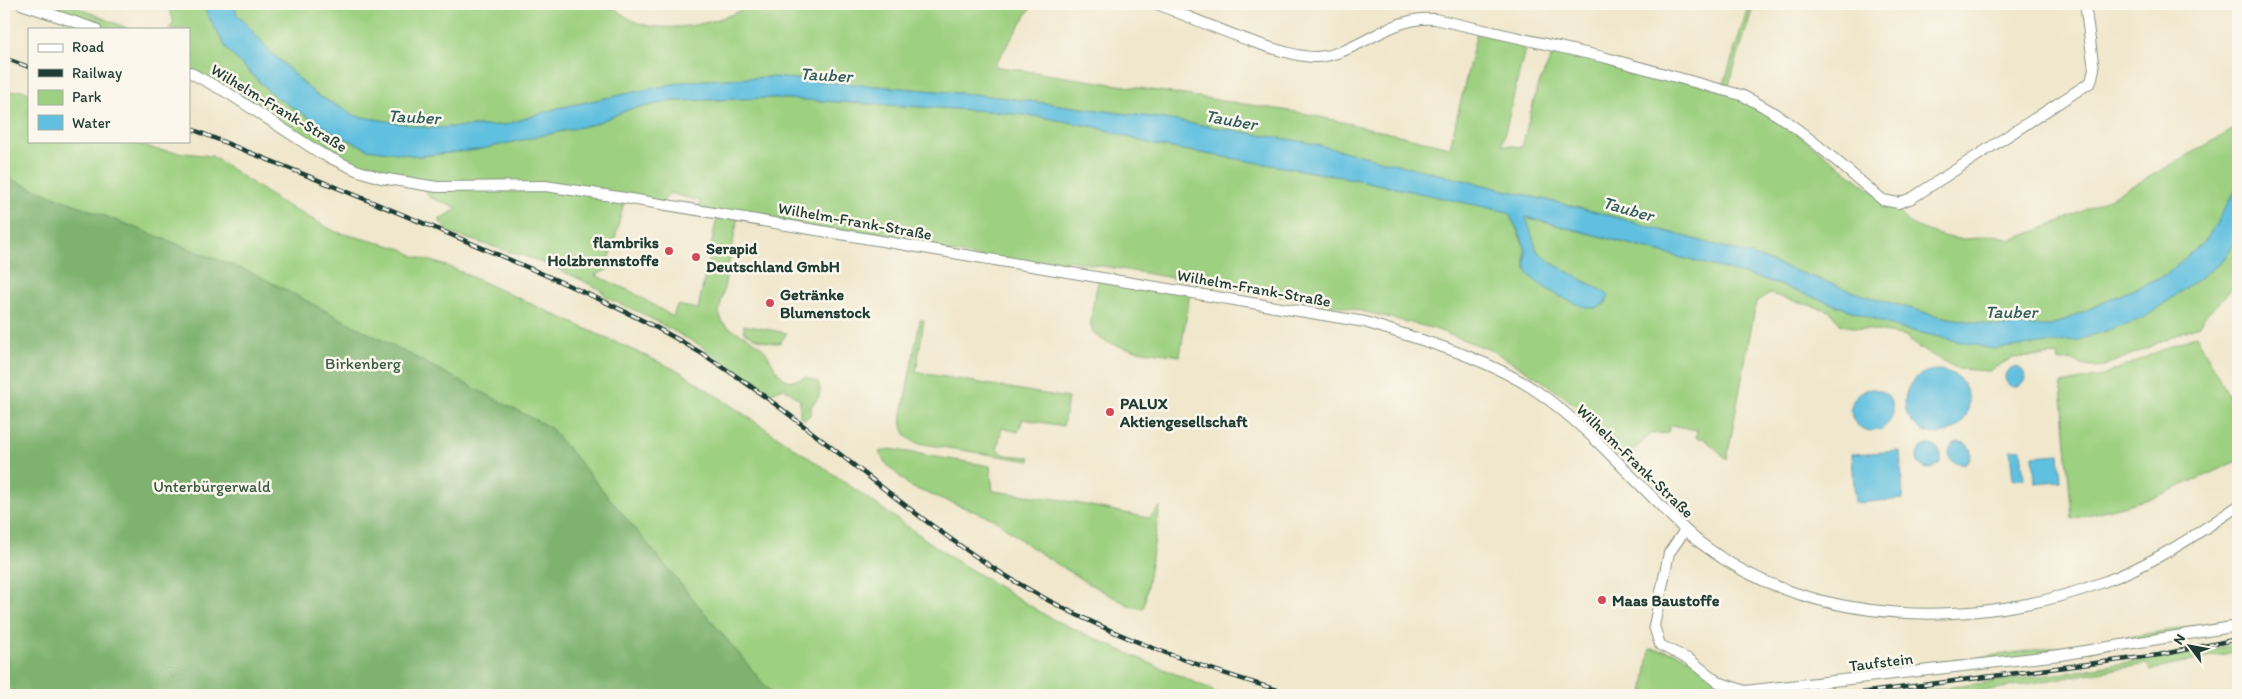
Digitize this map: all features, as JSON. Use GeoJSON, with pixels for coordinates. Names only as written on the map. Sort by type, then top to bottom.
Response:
{"type":"FeatureCollection","features":[{"type":"Feature","properties":{"kind":"street"},"geometry":{"type":"LineString","coordinates":[[21,4],[93,28]]}},
{"type":"Feature","properties":{"kind":"street"},"geometry":{"type":"LineString","coordinates":[[1157,4],[1267,46],[1309,57],[1337,52],[1419,18],[1435,19],[1603,57],[1741,95],[1757,102],[1792,126],[1883,200],[1898,203],[1912,198],[1957,171],[2091,82],[2094,69],[2085,4]]}},
{"type":"Feature","properties":{"kind":"street","name":"Wilhelm-Frank-Straße"},"geometry":{"type":"LineString","coordinates":[[190,73],[228,93],[320,153],[356,170],[381,178],[437,187],[545,186],[610,195],[1365,322],[1468,355],[1535,390],[1590,436],[1685,530],[1726,561],[1751,575],[1793,593],[1875,610],[1967,612],[2063,596],[2102,583],[2150,562],[2188,541],[2238,506]]}},
{"type":"Feature","properties":{"kind":"street","name":"Taufstein"},"geometry":{"type":"LineString","coordinates":[[1685,530],[1669,553],[1654,626],[1656,637],[1660,645],[1690,660],[1718,682],[1745,691],[2060,655],[2238,626]]}},
{"type":"Feature","properties":{"kind":"green space"},"geometry":{"type":"Polygon","coordinates":[[[37,4],[69,4],[127,28],[94,28],[37,4]]]}},
{"type":"Feature","properties":{"kind":"green space"},"geometry":{"type":"Polygon","coordinates":[[[167,4],[203,4],[228,51],[274,96],[336,134],[368,149],[420,156],[477,150],[594,124],[630,109],[675,101],[772,98],[988,111],[1041,117],[1096,127],[1154,145],[1354,179],[1509,212],[1525,248],[1525,267],[1552,292],[1587,307],[1596,308],[1605,304],[1609,296],[1555,265],[1537,251],[1525,217],[1763,279],[1899,328],[1993,349],[2144,318],[2222,262],[2238,237],[2238,283],[2204,317],[2200,325],[2105,366],[2087,366],[2070,360],[2059,362],[2058,355],[2012,358],[1989,371],[1958,369],[1919,348],[1906,336],[1841,325],[1830,311],[1770,294],[1756,302],[1727,459],[1705,439],[1696,437],[1697,430],[1670,425],[1668,433],[1651,434],[1628,455],[1610,455],[1574,422],[1578,407],[1540,379],[1493,351],[1432,328],[1345,307],[1067,260],[1056,270],[738,217],[719,313],[723,323],[728,327],[761,346],[784,378],[790,381],[806,377],[818,382],[819,395],[811,406],[811,414],[805,420],[800,416],[800,400],[784,388],[768,394],[701,346],[639,312],[607,298],[602,291],[578,278],[536,260],[449,233],[439,220],[458,208],[429,197],[422,185],[356,170],[190,73],[190,28],[169,28],[174,23],[167,4]],[[670,193],[661,204],[625,198],[607,270],[595,275],[632,292],[673,317],[677,305],[698,309],[718,213],[699,210],[700,201],[670,193]]]}},
{"type":"Feature","properties":{"kind":"green space"},"geometry":{"type":"Polygon","coordinates":[[[233,4],[600,4],[614,9],[629,19],[647,25],[678,27],[711,21],[741,11],[753,4],[1033,4],[994,66],[1303,113],[1450,147],[1478,28],[1527,40],[1502,145],[1522,147],[1537,88],[1556,47],[1722,90],[1749,4],[1754,4],[1727,91],[1757,102],[1869,189],[1898,203],[1900,214],[1906,220],[1922,229],[1959,239],[1972,239],[1993,235],[2010,240],[2068,218],[2097,204],[2238,127],[2238,186],[2234,197],[2206,240],[2165,275],[2051,326],[1996,326],[1937,316],[1863,295],[1748,254],[1600,213],[1305,142],[1158,118],[983,95],[770,77],[688,81],[558,108],[505,125],[429,128],[356,116],[315,94],[273,54],[237,14],[233,4]]]}},
{"type":"Feature","properties":{"kind":"green space","name":"Birkenberg"},"geometry":{"type":"Polygon","coordinates":[[[22,90],[28,93],[28,142],[132,142],[158,150],[212,156],[280,202],[336,232],[403,249],[414,256],[450,267],[681,372],[836,476],[955,560],[1052,619],[1213,690],[1218,695],[649,695],[4,244],[4,93],[22,90]]]}},
{"type":"Feature","properties":{"kind":"green space","name":"Unterbürgerwald"},"geometry":{"type":"Polygon","coordinates":[[[4,177],[255,274],[551,428],[773,695],[4,695],[4,177]]]}},
{"type":"Feature","properties":{"kind":"green space"},"geometry":{"type":"Polygon","coordinates":[[[1099,277],[1190,292],[1180,356],[1130,349],[1104,341],[1095,335],[1091,322],[1099,277]]]}},
{"type":"Feature","properties":{"kind":"green space"},"geometry":{"type":"Polygon","coordinates":[[[920,320],[924,320],[916,372],[1068,398],[1063,426],[1023,419],[1018,432],[1002,428],[997,449],[1005,455],[1030,457],[1030,461],[917,443],[906,435],[902,424],[902,415],[920,320]]]}},
{"type":"Feature","properties":{"kind":"green space"},"geometry":{"type":"Polygon","coordinates":[[[744,325],[787,333],[780,343],[770,343],[744,332],[744,325]]]}},
{"type":"Feature","properties":{"kind":"green space"},"geometry":{"type":"Polygon","coordinates":[[[2196,335],[2238,413],[2238,461],[2153,498],[2072,519],[2061,384],[2102,376],[2196,335]]]}},
{"type":"Feature","properties":{"kind":"green space"},"geometry":{"type":"Polygon","coordinates":[[[890,449],[990,466],[993,491],[1057,499],[1149,518],[1160,507],[1144,606],[1142,609],[1128,605],[1084,581],[1029,546],[994,519],[911,487],[885,463],[879,452],[890,449]]]}},
{"type":"Feature","properties":{"kind":"green space"},"geometry":{"type":"Polygon","coordinates":[[[2238,619],[2238,626],[2060,655],[1745,691],[1731,688],[1712,692],[1696,688],[1674,695],[1643,695],[1650,649],[1674,652],[1702,663],[1721,680],[1747,688],[2111,640],[2238,619]]]}},
{"type":"Feature","properties":{"kind":"green space"},"geometry":{"type":"Polygon","coordinates":[[[2238,644],[2238,651],[2151,670],[2147,664],[1966,694],[1887,695],[2065,673],[2238,644]]]}},
{"type":"Feature","properties":{"kind":"water"},"geometry":{"type":"Polygon","coordinates":[[[203,4],[233,4],[237,14],[273,54],[315,94],[356,116],[429,128],[505,125],[558,108],[688,81],[770,77],[983,95],[1158,118],[1305,142],[1600,213],[1748,254],[1863,295],[1937,316],[1996,326],[2051,326],[2165,275],[2206,240],[2238,186],[2238,237],[2222,262],[2144,318],[2079,340],[1993,349],[1899,328],[1763,279],[1526,217],[1537,251],[1555,265],[1609,296],[1600,307],[1588,308],[1569,301],[1532,278],[1526,267],[1525,247],[1508,212],[1354,179],[1154,145],[1096,127],[1041,117],[988,111],[772,98],[674,101],[630,109],[594,124],[477,150],[419,156],[368,149],[336,134],[274,96],[228,51],[203,4]]]}},
{"type":"Feature","properties":{"kind":"water"},"geometry":{"type":"Polygon","coordinates":[[[2015,367],[2022,370],[2025,377],[2022,384],[2015,387],[2008,384],[2005,377],[2008,370],[2015,367]]]}},
{"type":"Feature","properties":{"kind":"water"},"geometry":{"type":"Polygon","coordinates":[[[1937,370],[1955,376],[1963,384],[1969,402],[1963,420],[1955,428],[1937,434],[1919,428],[1911,420],[1905,402],[1911,384],[1919,376],[1937,370]]]}},
{"type":"Feature","properties":{"kind":"water"},"geometry":{"type":"Polygon","coordinates":[[[1872,389],[1887,395],[1893,410],[1887,425],[1872,431],[1857,425],[1851,410],[1857,395],[1872,389]]]}},
{"type":"Feature","properties":{"kind":"water"},"geometry":{"type":"Polygon","coordinates":[[[1960,442],[1968,445],[1971,453],[1968,461],[1960,464],[1952,461],[1949,453],[1952,445],[1960,442]]]}},
{"type":"Feature","properties":{"kind":"water"},"geometry":{"type":"Polygon","coordinates":[[[1929,445],[1937,449],[1941,457],[1937,465],[1929,469],[1921,465],[1917,457],[1921,449],[1929,445]]]}},
{"type":"Feature","properties":{"kind":"water"},"geometry":{"type":"Polygon","coordinates":[[[2021,449],[2024,479],[2013,480],[2010,450],[2021,449]]]}},
{"type":"Feature","properties":{"kind":"water"},"geometry":{"type":"Polygon","coordinates":[[[1900,451],[1903,499],[1855,503],[1852,454],[1900,451]]]}},
{"type":"Feature","properties":{"kind":"water"},"geometry":{"type":"Polygon","coordinates":[[[2059,454],[2061,481],[2035,483],[2033,456],[2059,454]]]}},
{"type":"Feature","properties":{"kind":"railway"},"geometry":{"type":"LineString","coordinates":[[4,58],[28,67]]}},
{"type":"Feature","properties":{"kind":"railway"},"geometry":{"type":"LineString","coordinates":[[190,128],[474,245],[610,304],[679,340],[742,380],[781,408],[935,528],[975,556],[1049,601],[1152,648],[1223,673],[1295,695]]}},
{"type":"Feature","properties":{"kind":"railway"},"geometry":{"type":"LineString","coordinates":[[1844,695],[2159,655],[2238,639]]}},
{"type":"Feature","properties":{"kind":"place","name":"flambriks Holzbrennstoffe"},"geometry":{"type":"Point","coordinates":[669,251]}},
{"type":"Feature","properties":{"kind":"place","name":"Serapid Deutschland GmbH"},"geometry":{"type":"Point","coordinates":[696,257]}},
{"type":"Feature","properties":{"kind":"place","name":"Getränke Blumenstock"},"geometry":{"type":"Point","coordinates":[770,303]}},
{"type":"Feature","properties":{"kind":"place","name":"PALUX Aktiengesellschaft"},"geometry":{"type":"Point","coordinates":[1110,412]}},
{"type":"Feature","properties":{"kind":"place","name":"Maas Baustoffe"},"geometry":{"type":"Point","coordinates":[1602,600]}},
{"type":"Feature","properties":{"kind":"water label","name":"Tauber"},"geometry":{"type":"Point","coordinates":[826,75]}},
{"type":"Feature","properties":{"kind":"water label","name":"Tauber"},"geometry":{"type":"Point","coordinates":[414,117]}},
{"type":"Feature","properties":{"kind":"water label","name":"Tauber"},"geometry":{"type":"Point","coordinates":[1231,120]}},
{"type":"Feature","properties":{"kind":"water label","name":"Tauber"},"geometry":{"type":"Point","coordinates":[1628,209]}},
{"type":"Feature","properties":{"kind":"water label","name":"Tauber"},"geometry":{"type":"Point","coordinates":[2011,312]}}]}
